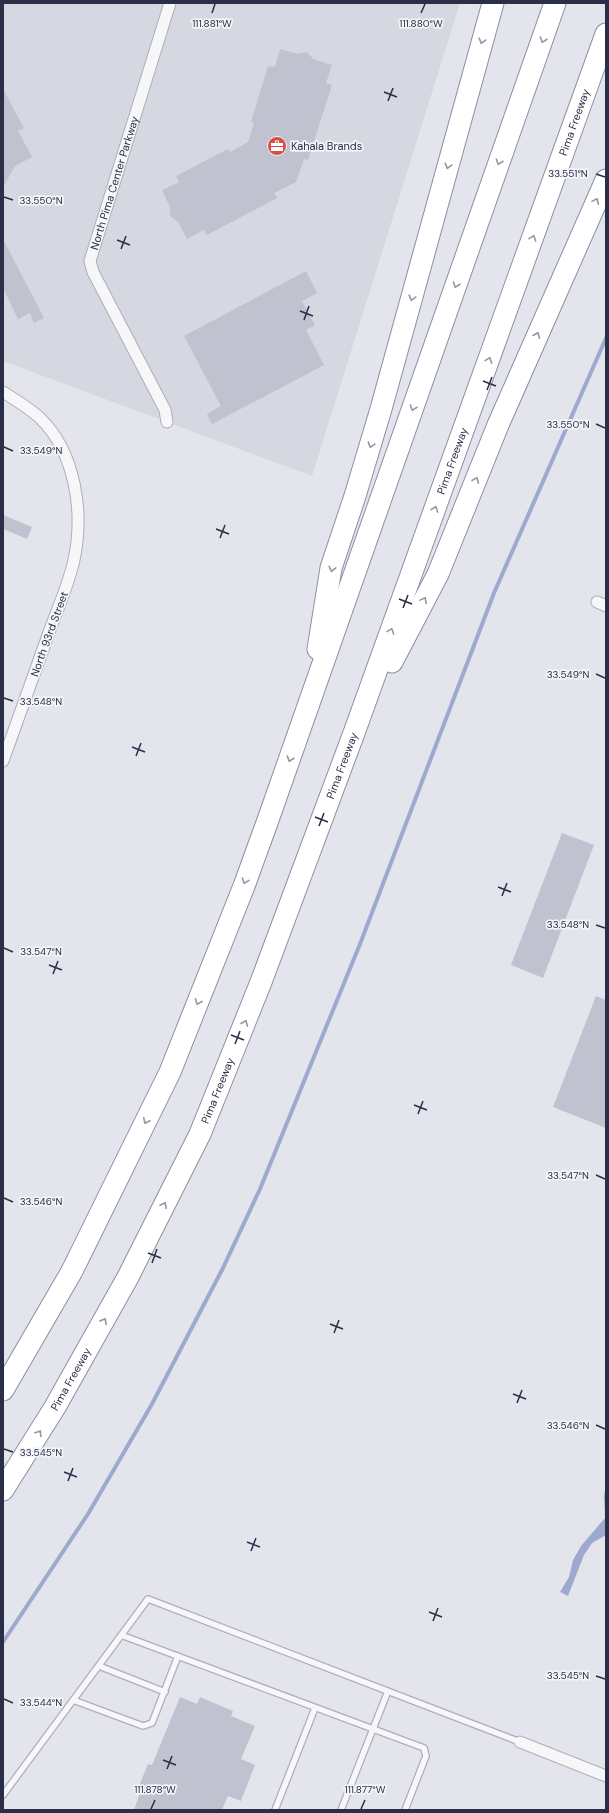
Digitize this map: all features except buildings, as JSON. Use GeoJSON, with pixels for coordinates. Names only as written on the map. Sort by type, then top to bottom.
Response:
{"type":"FeatureCollection","features":[{"type":"Feature","properties":{"kind":"highway"},"geometry":{"type":"LineString","coordinates":[[303,722],[315,663],[331,568],[355,496],[381,409],[493,3]]}},
{"type":"Feature","properties":{"kind":"highway"},"geometry":{"type":"LineString","coordinates":[[3,1390],[72,1271],[170,1072],[244,886],[556,3]]}},
{"type":"Feature","properties":{"kind":"highway","name":"Pima Freeway"},"geometry":{"type":"LineString","coordinates":[[3,1490],[55,1407],[128,1277],[200,1134],[261,982],[354,733],[606,34]]}},
{"type":"Feature","properties":{"kind":"highway"},"geometry":{"type":"LineString","coordinates":[[354,733],[438,574],[498,425],[606,180]]}},
{"type":"Feature","properties":{"kind":"street","name":"North Pima Center Parkway"},"geometry":{"type":"LineString","coordinates":[[167,422],[164,410],[93,272],[90,261],[170,3]]}},
{"type":"Feature","properties":{"kind":"street","name":"North 93rd Street"},"geometry":{"type":"LineString","coordinates":[[3,392],[25,406],[40,419],[52,433],[71,471],[78,519],[77,538],[70,574],[3,761]]}},
{"type":"Feature","properties":{"kind":"street"},"geometry":{"type":"LineString","coordinates":[[520,1742],[606,1776]]}},
{"type":"Feature","properties":{"kind":"lane"},"geometry":{"type":"LineString","coordinates":[[3,1795],[148,1599],[520,1742]]}},
{"type":"Feature","properties":{"kind":"lane"},"geometry":{"type":"LineString","coordinates":[[121,1635],[424,1748],[426,1756],[405,1810]]}},
{"type":"Feature","properties":{"kind":"lane"},"geometry":{"type":"LineString","coordinates":[[73,1700],[143,1726],[152,1723],[178,1656]]}},
{"type":"Feature","properties":{"kind":"lane"},"geometry":{"type":"LineString","coordinates":[[98,1666],[165,1692]]}},
{"type":"Feature","properties":{"kind":"lane"},"geometry":{"type":"LineString","coordinates":[[341,1810],[388,1691]]}},
{"type":"Feature","properties":{"kind":"lane"},"geometry":{"type":"LineString","coordinates":[[275,1810],[315,1708]]}},
{"type":"Feature","properties":{"kind":"shaded area"},"geometry":{"type":"Polygon","coordinates":[[[3,3],[460,3],[312,476],[3,361],[3,3]]]}},
{"type":"Feature","properties":{"kind":"water"},"geometry":{"type":"Polygon","coordinates":[[[606,1484],[606,1535],[592,1543],[584,1555],[568,1596],[560,1592],[569,1577],[573,1560],[581,1546],[605,1518],[604,1496],[606,1484]]]}},
{"type":"Feature","properties":{"kind":"waterway"},"geometry":{"type":"LineString","coordinates":[[3,1642],[88,1514],[152,1404],[223,1268],[260,1189],[360,944],[494,593],[606,338]]}},
{"type":"Feature","properties":{"kind":"place","name":"Kahala Brands"},"geometry":{"type":"Point","coordinates":[277,146]}}]}
